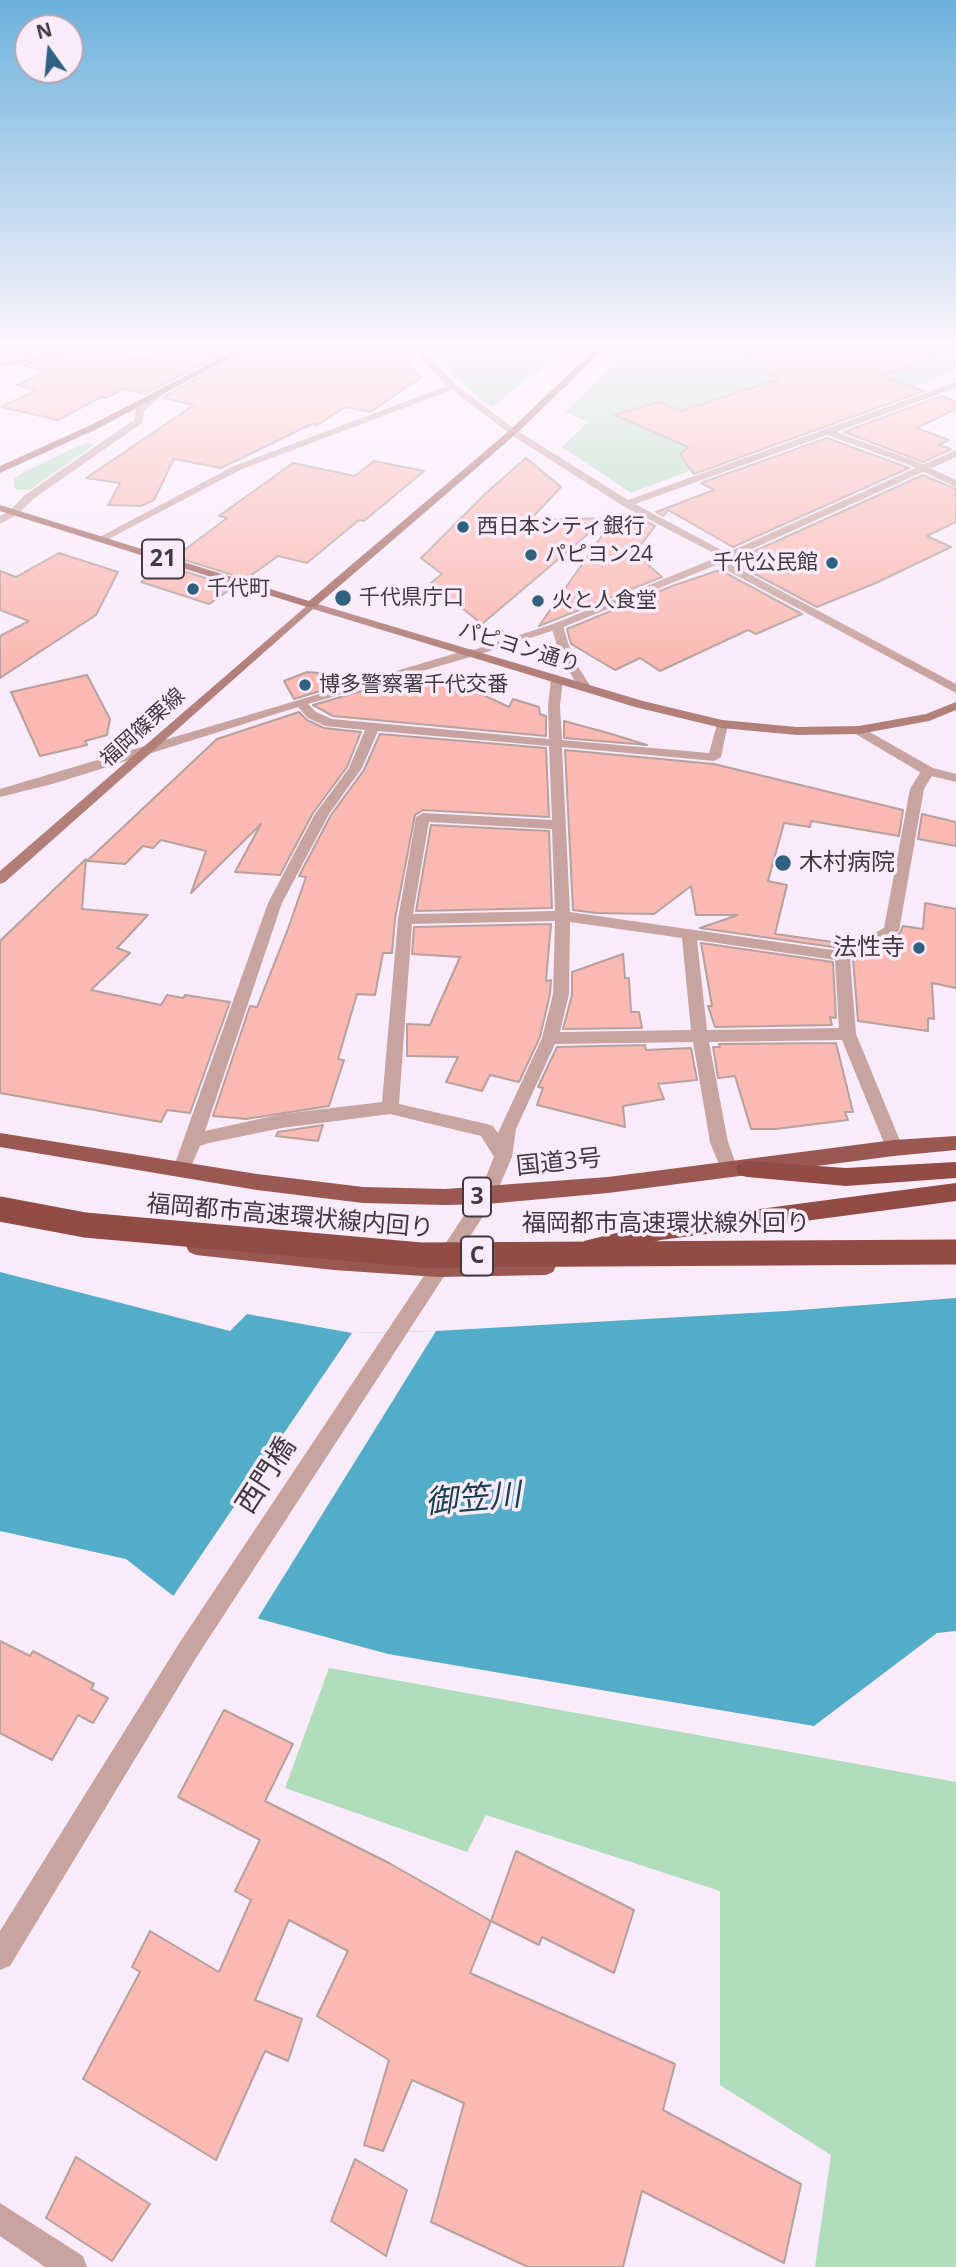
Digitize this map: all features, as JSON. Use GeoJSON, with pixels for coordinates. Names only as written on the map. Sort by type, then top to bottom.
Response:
{"type":"FeatureCollection","features":[{"type":"Feature","properties":{"kind":"highway","name":"国道3号"},"geometry":{"type":"LineString","coordinates":[[0,1139],[257,1182],[363,1195],[487,1196],[738,1170],[894,1148],[956,1143]]}},
{"type":"Feature","properties":{"kind":"highway"},"geometry":{"type":"LineString","coordinates":[[738,1170],[846,1177],[956,1170]]}},
{"type":"Feature","properties":{"kind":"highway"},"geometry":{"type":"LineString","coordinates":[[520,1267],[661,1231],[956,1192]]}},
{"type":"Feature","properties":{"kind":"highway","name":"福岡都市高速環状線内回り"},"geometry":{"type":"LineString","coordinates":[[0,1207],[85,1225],[217,1239],[421,1255],[956,1248]]}},
{"type":"Feature","properties":{"kind":"highway"},"geometry":{"type":"LineString","coordinates":[[0,1216],[232,1251],[438,1268],[520,1267],[956,1248]]}},
{"type":"Feature","properties":{"kind":"main road"},"geometry":{"type":"LineString","coordinates":[[0,470],[34,455]]}},
{"type":"Feature","properties":{"kind":"main road"},"geometry":{"type":"LineString","coordinates":[[311,605],[486,455]]}},
{"type":"Feature","properties":{"kind":"main road","name":"パピヨン通り"},"geometry":{"type":"LineString","coordinates":[[0,508],[639,704],[722,724],[797,731],[859,730],[929,717],[956,706]]}},
{"type":"Feature","properties":{"kind":"main road","name":"福岡篠栗線"},"geometry":{"type":"LineString","coordinates":[[0,879],[148,750],[269,639],[311,605]]}},
{"type":"Feature","properties":{"kind":"street"},"geometry":{"type":"LineString","coordinates":[[0,521],[29,497],[90,455]]}},
{"type":"Feature","properties":{"kind":"street"},"geometry":{"type":"LineString","coordinates":[[99,540],[237,468],[271,455]]}},
{"type":"Feature","properties":{"kind":"street"},"geometry":{"type":"LineString","coordinates":[[549,455],[626,504],[956,689]]}},
{"type":"Feature","properties":{"kind":"street"},"geometry":{"type":"LineString","coordinates":[[626,504],[764,455]]}},
{"type":"Feature","properties":{"kind":"street"},"geometry":{"type":"LineString","coordinates":[[886,455],[956,484]]}},
{"type":"Feature","properties":{"kind":"street"},"geometry":{"type":"LineString","coordinates":[[0,793],[51,780],[557,625],[721,558],[952,455]]}},
{"type":"Feature","properties":{"kind":"street"},"geometry":{"type":"LineString","coordinates":[[557,625],[567,659],[584,687]]}},
{"type":"Feature","properties":{"kind":"street","name":"西門橋"},"geometry":{"type":"LineString","coordinates":[[0,1956],[188,1650],[487,1196],[503,1157],[507,1129],[550,1038],[561,993],[563,916],[554,706],[557,679]]}},
{"type":"Feature","properties":{"kind":"street"},"geometry":{"type":"LineString","coordinates":[[300,702],[312,715],[330,723],[714,757],[722,724]]}},
{"type":"Feature","properties":{"kind":"street"},"geometry":{"type":"LineString","coordinates":[[182,1169],[275,903],[322,814],[360,757],[373,727]]}},
{"type":"Feature","properties":{"kind":"street"},"geometry":{"type":"LineString","coordinates":[[859,730],[929,771],[956,778]]}},
{"type":"Feature","properties":{"kind":"street"},"geometry":{"type":"LineString","coordinates":[[405,919],[563,916],[842,956],[891,931],[917,789],[929,771]]}},
{"type":"Feature","properties":{"kind":"street"},"geometry":{"type":"LineString","coordinates":[[390,1108],[405,919],[423,817],[558,825]]}},
{"type":"Feature","properties":{"kind":"street"},"geometry":{"type":"LineString","coordinates":[[689,933],[700,1037],[719,1142],[738,1170]]}},
{"type":"Feature","properties":{"kind":"street"},"geometry":{"type":"LineString","coordinates":[[842,956],[848,1034],[894,1148]]}},
{"type":"Feature","properties":{"kind":"street"},"geometry":{"type":"LineString","coordinates":[[550,1038],[848,1034]]}},
{"type":"Feature","properties":{"kind":"street"},"geometry":{"type":"LineString","coordinates":[[193,1141],[282,1121],[390,1108],[486,1131],[503,1157]]}},
{"type":"Feature","properties":{"kind":"street"},"geometry":{"type":"LineString","coordinates":[[0,2218],[72,2267]]}},
{"type":"Feature","properties":{"kind":"green space"},"geometry":{"type":"Polygon","coordinates":[[[60,455],[80,455],[30,490],[15,489],[14,479],[60,455]]]}},
{"type":"Feature","properties":{"kind":"green space"},"geometry":{"type":"Polygon","coordinates":[[[574,455],[733,455],[631,493],[574,455]]]}},
{"type":"Feature","properties":{"kind":"green space"},"geometry":{"type":"Polygon","coordinates":[[[329,1668],[956,1782],[956,2267],[815,2267],[831,2155],[720,2085],[720,1891],[486,1815],[467,1852],[285,1788],[329,1668]]]}},
{"type":"Feature","properties":{"kind":"water","name":"御笠川"},"geometry":{"type":"Polygon","coordinates":[[[0,1272],[230,1331],[247,1314],[352,1333],[436,1331],[786,1311],[956,1298],[956,1631],[937,1633],[814,1726],[388,1654],[172,1595],[126,1559],[0,1531],[0,1272]]]}},
{"type":"Feature","properties":{"kind":"pier"},"geometry":{"type":"Polygon","coordinates":[[[436,1331],[256,1621],[172,1598],[352,1333],[436,1331]]]}},
{"type":"Feature","properties":{"kind":"building"},"geometry":{"type":"Polygon","coordinates":[[[120,455],[248,455],[221,468],[174,459],[154,500],[141,506],[108,505],[120,483],[86,478],[120,455]]]}},
{"type":"Feature","properties":{"kind":"building"},"geometry":{"type":"Polygon","coordinates":[[[680,455],[747,455],[694,474],[680,455]]]}},
{"type":"Feature","properties":{"kind":"building"},"geometry":{"type":"Polygon","coordinates":[[[780,455],[873,455],[909,468],[733,547],[668,510],[663,516],[656,512],[714,490],[701,483],[780,455]]]}},
{"type":"Feature","properties":{"kind":"building"},"geometry":{"type":"Polygon","coordinates":[[[904,455],[939,455],[923,462],[904,455]]]}},
{"type":"Feature","properties":{"kind":"building","name":"パピヨン24"},"geometry":{"type":"Polygon","coordinates":[[[526,458],[561,487],[530,520],[607,518],[482,624],[431,583],[442,574],[421,558],[486,493],[526,458]]]}},
{"type":"Feature","properties":{"kind":"building"},"geometry":{"type":"Polygon","coordinates":[[[374,461],[424,471],[364,521],[359,520],[307,563],[278,556],[246,579],[175,557],[227,518],[219,516],[293,463],[355,476],[374,461]]]}},
{"type":"Feature","properties":{"kind":"building"},"geometry":{"type":"Polygon","coordinates":[[[923,475],[956,489],[956,522],[927,536],[951,547],[878,582],[817,607],[736,564],[752,558],[746,555],[923,475]]]}},
{"type":"Feature","properties":{"kind":"building"},"geometry":{"type":"Polygon","coordinates":[[[615,517],[625,524],[640,518],[655,526],[635,553],[662,577],[539,626],[615,517]]]}},
{"type":"Feature","properties":{"kind":"building"},"geometry":{"type":"Polygon","coordinates":[[[59,553],[118,572],[96,615],[0,678],[0,636],[29,621],[0,610],[0,571],[16,577],[59,553]]]}},
{"type":"Feature","properties":{"kind":"building"},"geometry":{"type":"Polygon","coordinates":[[[164,565],[234,587],[209,604],[141,582],[164,565]]]}},
{"type":"Feature","properties":{"kind":"building"},"geometry":{"type":"Polygon","coordinates":[[[720,570],[802,614],[756,634],[748,630],[660,671],[640,658],[615,670],[571,644],[567,629],[672,586],[720,570]]]}},
{"type":"Feature","properties":{"kind":"building"},"geometry":{"type":"Polygon","coordinates":[[[307,672],[319,673],[333,681],[337,677],[366,677],[294,699],[284,681],[307,672]]]}},
{"type":"Feature","properties":{"kind":"building"},"geometry":{"type":"Polygon","coordinates":[[[87,675],[110,719],[107,735],[85,741],[87,745],[40,756],[11,692],[87,675]]]}},
{"type":"Feature","properties":{"kind":"building"},"geometry":{"type":"Polygon","coordinates":[[[410,677],[449,679],[509,707],[513,699],[539,707],[540,714],[546,716],[546,736],[333,716],[313,705],[410,677]]]}},
{"type":"Feature","properties":{"kind":"building"},"geometry":{"type":"Polygon","coordinates":[[[299,712],[307,720],[324,728],[361,732],[347,767],[313,813],[280,875],[235,872],[261,824],[191,893],[206,851],[161,840],[153,848],[143,846],[125,864],[87,861],[217,739],[299,712]]]}},
{"type":"Feature","properties":{"kind":"building"},"geometry":{"type":"Polygon","coordinates":[[[564,721],[608,733],[647,745],[564,738],[564,721]]]}},
{"type":"Feature","properties":{"kind":"building"},"geometry":{"type":"Polygon","coordinates":[[[380,734],[546,748],[549,817],[423,810],[415,815],[395,919],[392,953],[383,953],[375,995],[357,994],[338,1059],[344,1060],[329,1106],[246,1119],[213,1116],[250,1006],[257,1007],[288,929],[306,877],[299,876],[331,815],[364,770],[380,734]]]}},
{"type":"Feature","properties":{"kind":"building"},"geometry":{"type":"Polygon","coordinates":[[[565,750],[714,764],[903,810],[899,836],[811,821],[810,827],[784,823],[768,881],[787,885],[775,934],[847,944],[840,948],[700,928],[738,915],[696,915],[691,886],[654,914],[573,910],[565,750]]]}},
{"type":"Feature","properties":{"kind":"building"},"geometry":{"type":"Polygon","coordinates":[[[922,814],[956,822],[956,846],[918,839],[922,814]]]}},
{"type":"Feature","properties":{"kind":"building"},"geometry":{"type":"Polygon","coordinates":[[[431,825],[549,831],[552,908],[416,911],[431,825]]]}},
{"type":"Feature","properties":{"kind":"building"},"geometry":{"type":"Polygon","coordinates":[[[86,859],[82,909],[148,915],[117,948],[130,953],[91,990],[161,1005],[167,995],[230,1002],[190,1113],[167,1110],[161,1122],[0,1093],[0,941],[86,859]]]}},
{"type":"Feature","properties":{"kind":"building"},"geometry":{"type":"Polygon","coordinates":[[[925,903],[956,909],[956,988],[932,983],[934,1019],[928,1018],[928,1031],[858,1021],[853,959],[900,933],[903,926],[923,929],[925,903]]]}},
{"type":"Feature","properties":{"kind":"building"},"geometry":{"type":"Polygon","coordinates":[[[551,924],[546,981],[551,980],[550,994],[540,1037],[519,1082],[490,1075],[482,1091],[446,1082],[458,1057],[407,1056],[407,1024],[430,1025],[460,957],[412,954],[414,927],[551,924]]]}},
{"type":"Feature","properties":{"kind":"building"},"geometry":{"type":"Polygon","coordinates":[[[701,943],[833,962],[836,1018],[830,1017],[832,1025],[715,1027],[708,1006],[712,1006],[701,943]]]}},
{"type":"Feature","properties":{"kind":"building"},"geometry":{"type":"Polygon","coordinates":[[[623,954],[625,978],[629,978],[631,1012],[639,1012],[642,1028],[563,1029],[572,995],[572,972],[623,954]]]}},
{"type":"Feature","properties":{"kind":"building"},"geometry":{"type":"Polygon","coordinates":[[[836,1043],[853,1112],[845,1112],[848,1120],[776,1129],[751,1129],[735,1076],[718,1078],[713,1047],[720,1047],[719,1044],[836,1043]]]}},
{"type":"Feature","properties":{"kind":"building"},"geometry":{"type":"Polygon","coordinates":[[[645,1045],[646,1050],[691,1048],[697,1080],[658,1084],[664,1099],[623,1106],[625,1127],[537,1105],[543,1088],[538,1087],[557,1047],[645,1045]]]}},
{"type":"Feature","properties":{"kind":"building"},"geometry":{"type":"Polygon","coordinates":[[[323,1125],[318,1141],[276,1136],[278,1132],[323,1125]]]}},
{"type":"Feature","properties":{"kind":"building"},"geometry":{"type":"Polygon","coordinates":[[[0,1641],[30,1656],[33,1651],[94,1684],[91,1689],[108,1698],[93,1723],[78,1715],[52,1760],[0,1733],[0,1641]]]}},
{"type":"Feature","properties":{"kind":"building"},"geometry":{"type":"Polygon","coordinates":[[[224,1710],[293,1744],[265,1801],[389,1863],[491,1921],[470,1973],[675,2064],[663,2110],[801,2184],[784,2263],[642,2191],[623,2267],[528,2267],[431,2222],[464,2103],[412,2080],[383,2151],[364,2145],[389,2060],[317,2016],[348,1951],[289,1920],[255,2000],[302,2019],[288,2061],[265,2051],[216,2160],[83,2079],[140,1972],[132,1967],[150,1931],[219,1972],[251,1900],[235,1891],[260,1840],[178,1797],[224,1710]]]}},
{"type":"Feature","properties":{"kind":"building"},"geometry":{"type":"Polygon","coordinates":[[[516,1851],[634,1910],[614,1973],[542,1937],[539,1945],[491,1921],[516,1851]]]}},
{"type":"Feature","properties":{"kind":"building"},"geometry":{"type":"Polygon","coordinates":[[[76,2157],[150,2204],[112,2261],[46,2218],[76,2157]]]}},
{"type":"Feature","properties":{"kind":"building"},"geometry":{"type":"Polygon","coordinates":[[[355,2159],[407,2190],[386,2256],[331,2221],[355,2159]]]}},
{"type":"Feature","properties":{"kind":"place","name":"西日本シティ銀行"},"geometry":{"type":"Point","coordinates":[463,527]}},
{"type":"Feature","properties":{"kind":"place","name":"パピヨン24"},"geometry":{"type":"Point","coordinates":[531,555]}},
{"type":"Feature","properties":{"kind":"place","name":"千代公民館"},"geometry":{"type":"Point","coordinates":[832,563]}},
{"type":"Feature","properties":{"kind":"place","name":"千代町"},"geometry":{"type":"Point","coordinates":[193,589]}},
{"type":"Feature","properties":{"kind":"place","name":"千代県庁口"},"geometry":{"type":"Point","coordinates":[343,598]}},
{"type":"Feature","properties":{"kind":"place","name":"火と人食堂"},"geometry":{"type":"Point","coordinates":[538,601]}},
{"type":"Feature","properties":{"kind":"place","name":"博多警察署千代交番"},"geometry":{"type":"Point","coordinates":[305,685]}},
{"type":"Feature","properties":{"kind":"place","name":"木村病院"},"geometry":{"type":"Point","coordinates":[783,863]}},
{"type":"Feature","properties":{"kind":"place","name":"法性寺"},"geometry":{"type":"Point","coordinates":[919,948]}}]}
